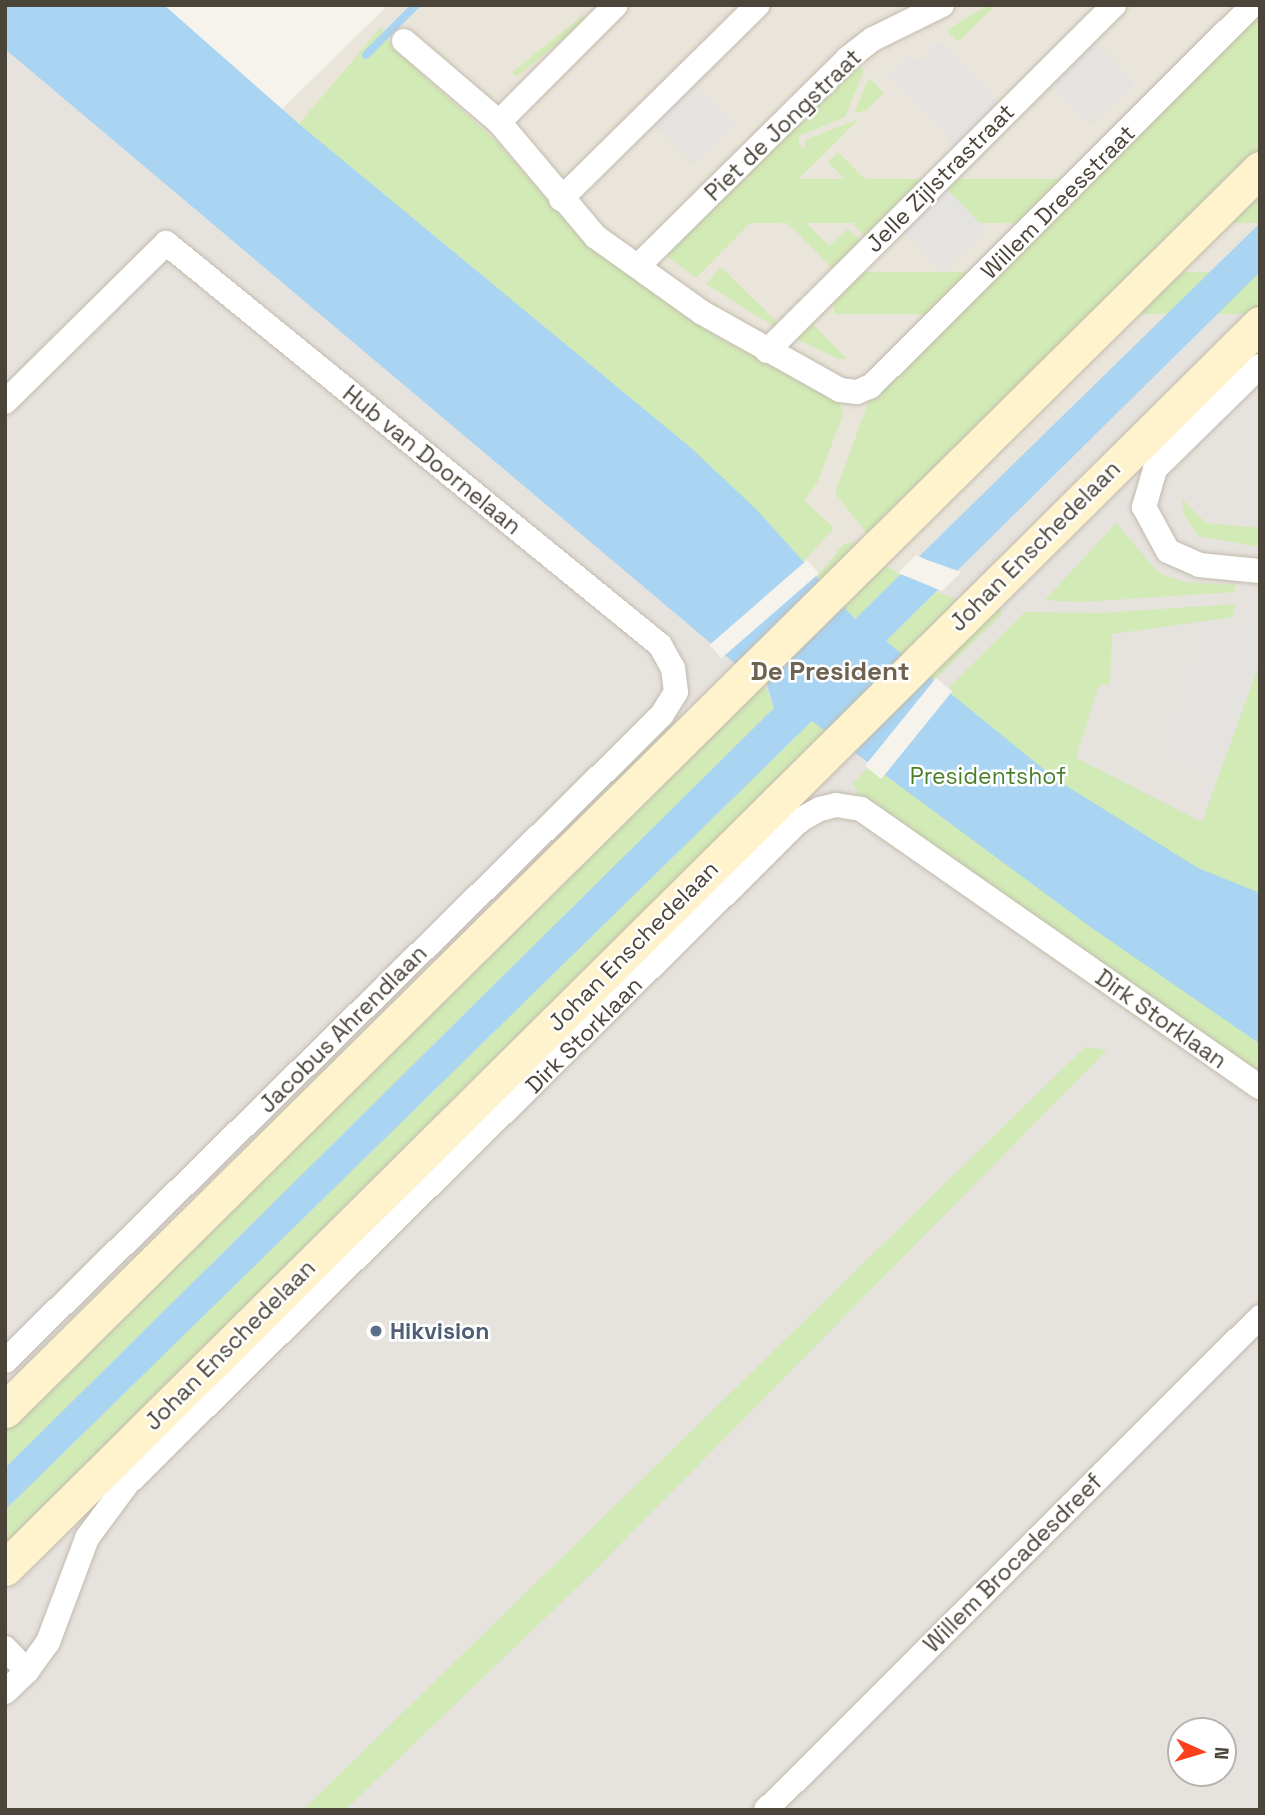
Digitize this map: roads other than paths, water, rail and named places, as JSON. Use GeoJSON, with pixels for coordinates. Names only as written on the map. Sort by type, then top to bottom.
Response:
{"type":"FeatureCollection","features":[{"type":"Feature","properties":{"kind":"street"},"geometry":{"type":"LineString","coordinates":[[499,122],[616,5]]}},
{"type":"Feature","properties":{"kind":"street"},"geometry":{"type":"LineString","coordinates":[[561,199],[758,5]]}},
{"type":"Feature","properties":{"kind":"street","name":"Piet de Jongstraat"},"geometry":{"type":"LineString","coordinates":[[639,265],[847,59],[873,39],[942,5]]}},
{"type":"Feature","properties":{"kind":"street","name":"Jelle Zijlstrastraat"},"geometry":{"type":"LineString","coordinates":[[767,351],[1114,5]]}},
{"type":"Feature","properties":{"kind":"street","name":"Willem Dreesstraat"},"geometry":{"type":"LineString","coordinates":[[767,351],[840,390],[858,392],[871,386],[1253,5]]}},
{"type":"Feature","properties":{"kind":"street"},"geometry":{"type":"LineString","coordinates":[[404,41],[499,122],[561,199],[596,237],[639,265],[701,312],[767,351]]}},
{"type":"Feature","properties":{"kind":"street"},"geometry":{"type":"LineString","coordinates":[[5,1410],[1260,169]]}},
{"type":"Feature","properties":{"kind":"street","name":"Hub van Doornelaan"},"geometry":{"type":"LineString","coordinates":[[5,402],[166,243],[660,645],[673,668],[676,692]]}},
{"type":"Feature","properties":{"kind":"street","name":"Johan Enschedelaan"},"geometry":{"type":"LineString","coordinates":[[5,1568],[1260,324]]}},
{"type":"Feature","properties":{"kind":"street"},"geometry":{"type":"LineString","coordinates":[[1260,366],[1156,468],[1144,507],[1168,551],[1199,565],[1260,571]]}},
{"type":"Feature","properties":{"kind":"street","name":"Jacobus Ahrendlaan"},"geometry":{"type":"LineString","coordinates":[[5,1361],[661,716],[676,692]]}},
{"type":"Feature","properties":{"kind":"street","name":"Dirk Storklaan"},"geometry":{"type":"LineString","coordinates":[[5,1692],[27,1671],[48,1642],[87,1538],[127,1484],[800,820],[820,809],[836,805],[861,809],[1260,1087]]}},
{"type":"Feature","properties":{"kind":"street","name":"Willem Brocadesdreef"},"geometry":{"type":"LineString","coordinates":[[766,1810],[1260,1317]]}},
{"type":"Feature","properties":{"kind":"street"},"geometry":{"type":"LineString","coordinates":[[5,1648],[27,1671]]}},
{"type":"Feature","properties":{"kind":"water"},"geometry":{"type":"Polygon","coordinates":[[[5,5],[164,5],[299,124],[690,447],[757,510],[855,619],[1260,223],[1260,272],[886,641],[1057,780],[1198,868],[1260,893],[1260,1044],[1089,926],[812,721],[5,1510],[5,1468],[774,708],[766,682],[739,667],[5,49],[5,5]]]}},
{"type":"Feature","properties":{"kind":"waterway"},"geometry":{"type":"LineString","coordinates":[[366,55],[416,5]]}},
{"type":"Feature","properties":{"kind":"place","name":"Hikvision"},"geometry":{"type":"Point","coordinates":[376,1331]}},
{"type":"Feature","properties":{"kind":"district","name":"De President"},"geometry":{"type":"Point","coordinates":[830,672]}},
{"type":"Feature","properties":{"kind":"park label","name":"Presidentshof"},"geometry":{"type":"Point","coordinates":[988,776]}}]}
